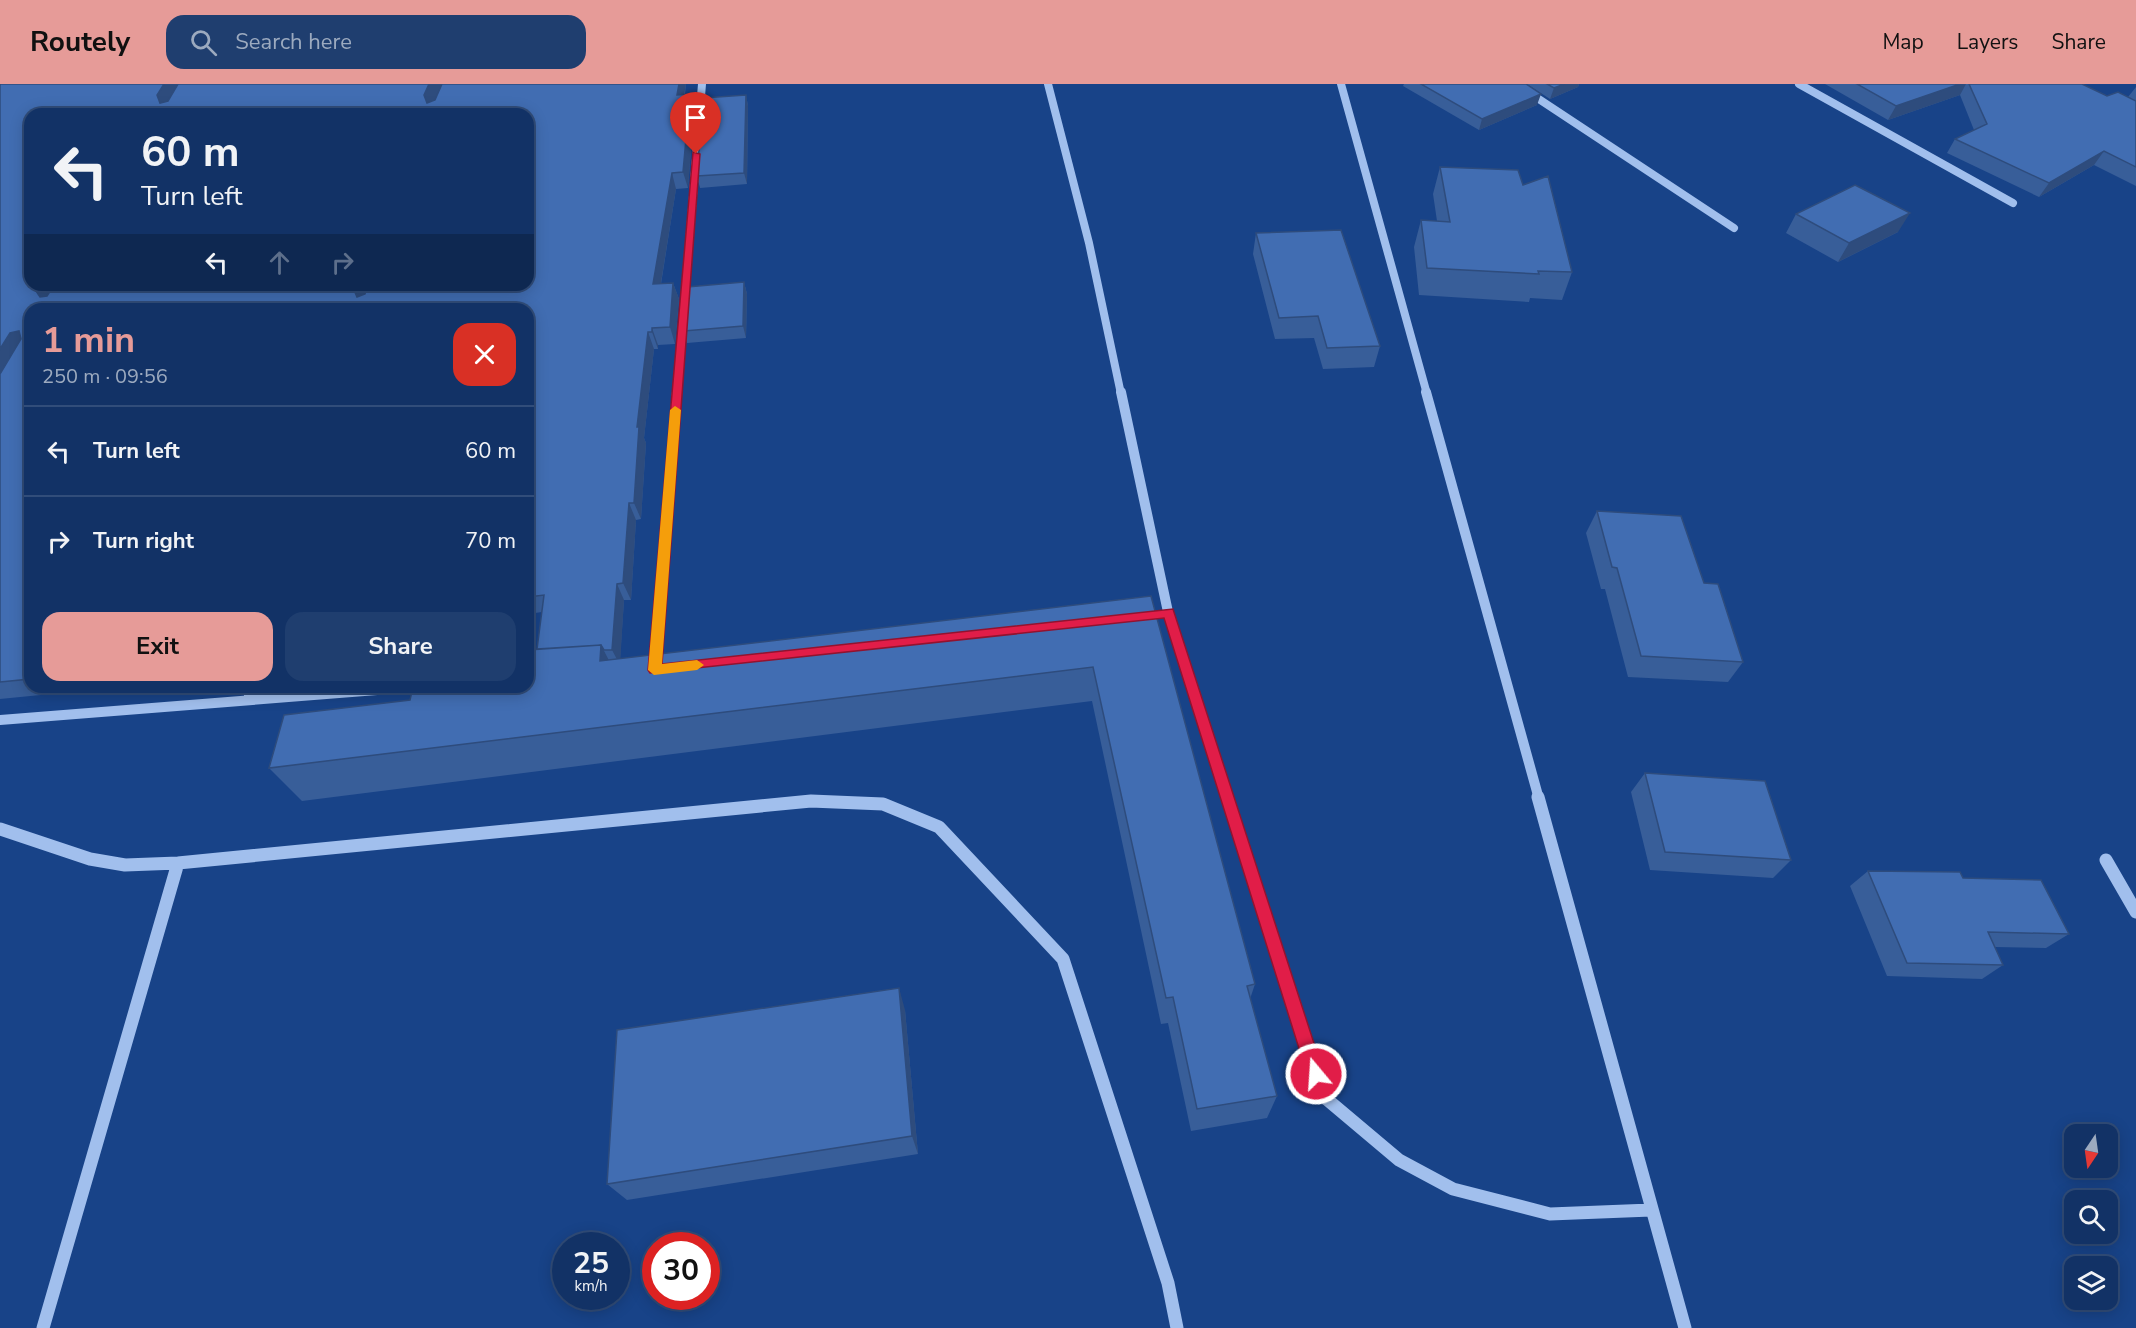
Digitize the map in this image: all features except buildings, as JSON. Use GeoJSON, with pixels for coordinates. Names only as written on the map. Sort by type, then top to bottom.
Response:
{"type":"FeatureCollection","features":[{"type":"Feature","properties":{"kind":"street"},"geometry":{"type":"LineString","coordinates":[[654,670],[702,84]]}},
{"type":"Feature","properties":{"kind":"street"},"geometry":{"type":"LineString","coordinates":[[1048,84],[1089,243],[1162,613],[1323,1096],[1400,1160],[1453,1190],[1550,1214],[1652,1210]]}},
{"type":"Feature","properties":{"kind":"street"},"geometry":{"type":"LineString","coordinates":[[1341,84],[1685,1328]]}},
{"type":"Feature","properties":{"kind":"street"},"geometry":{"type":"LineString","coordinates":[[1516,84],[1734,228]]}},
{"type":"Feature","properties":{"kind":"street"},"geometry":{"type":"LineString","coordinates":[[1799,84],[2013,202]]}},
{"type":"Feature","properties":{"kind":"street"},"geometry":{"type":"LineString","coordinates":[[643,671],[666,669]]}},
{"type":"Feature","properties":{"kind":"street"},"geometry":{"type":"LineString","coordinates":[[248,699],[250,693]]}},
{"type":"Feature","properties":{"kind":"street"},"geometry":{"type":"LineString","coordinates":[[0,720],[332,693]]}},
{"type":"Feature","properties":{"kind":"street"},"geometry":{"type":"LineString","coordinates":[[0,829],[90,859],[125,865],[178,863],[811,801],[883,804],[939,827],[1063,959],[1168,1284],[1177,1328]]}},
{"type":"Feature","properties":{"kind":"street"},"geometry":{"type":"LineString","coordinates":[[2106,860],[2136,912]]}},
{"type":"Feature","properties":{"kind":"street"},"geometry":{"type":"LineString","coordinates":[[43,1328],[178,863]]}},
{"type":"Feature","properties":{"kind":"slow traffic"},"geometry":{"type":"LineString","coordinates":[[675,410],[654,670],[697,665]]}},
{"type":"Feature","properties":{"kind":"route"},"geometry":{"type":"LineString","coordinates":[[696,154],[654,670],[1168,612],[1316,1074]]}}]}
